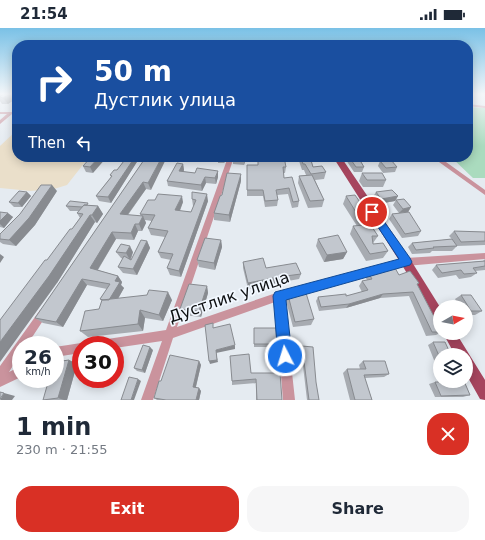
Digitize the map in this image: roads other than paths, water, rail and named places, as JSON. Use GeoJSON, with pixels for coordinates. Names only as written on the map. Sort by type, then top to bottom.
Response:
{"type":"FeatureCollection","features":[{"type":"Feature","properties":{"kind":"main road"},"geometry":{"type":"LineString","coordinates":[[340,162],[406,262],[433,306]]}},
{"type":"Feature","properties":{"kind":"main road"},"geometry":{"type":"LineString","coordinates":[[473,374],[485,394]]}},
{"type":"Feature","properties":{"kind":"street"},"geometry":{"type":"LineString","coordinates":[[0,113],[12,113]]}},
{"type":"Feature","properties":{"kind":"street"},"geometry":{"type":"LineString","coordinates":[[0,123],[12,114]]}},
{"type":"Feature","properties":{"kind":"street"},"geometry":{"type":"LineString","coordinates":[[147,400],[168,335],[229,162]]}},
{"type":"Feature","properties":{"kind":"street"},"geometry":{"type":"LineString","coordinates":[[442,162],[485,193]]}},
{"type":"Feature","properties":{"kind":"street","name":"Дустлик улица"},"geometry":{"type":"LineString","coordinates":[[124,342],[168,335],[279,296],[406,262],[485,256]]}},
{"type":"Feature","properties":{"kind":"street"},"geometry":{"type":"LineString","coordinates":[[279,296],[289,400]]}},
{"type":"Feature","properties":{"kind":"street"},"geometry":{"type":"LineString","coordinates":[[0,375],[50,303]]}},
{"type":"Feature","properties":{"kind":"street"},"geometry":{"type":"LineString","coordinates":[[0,382],[12,376]]}}]}
